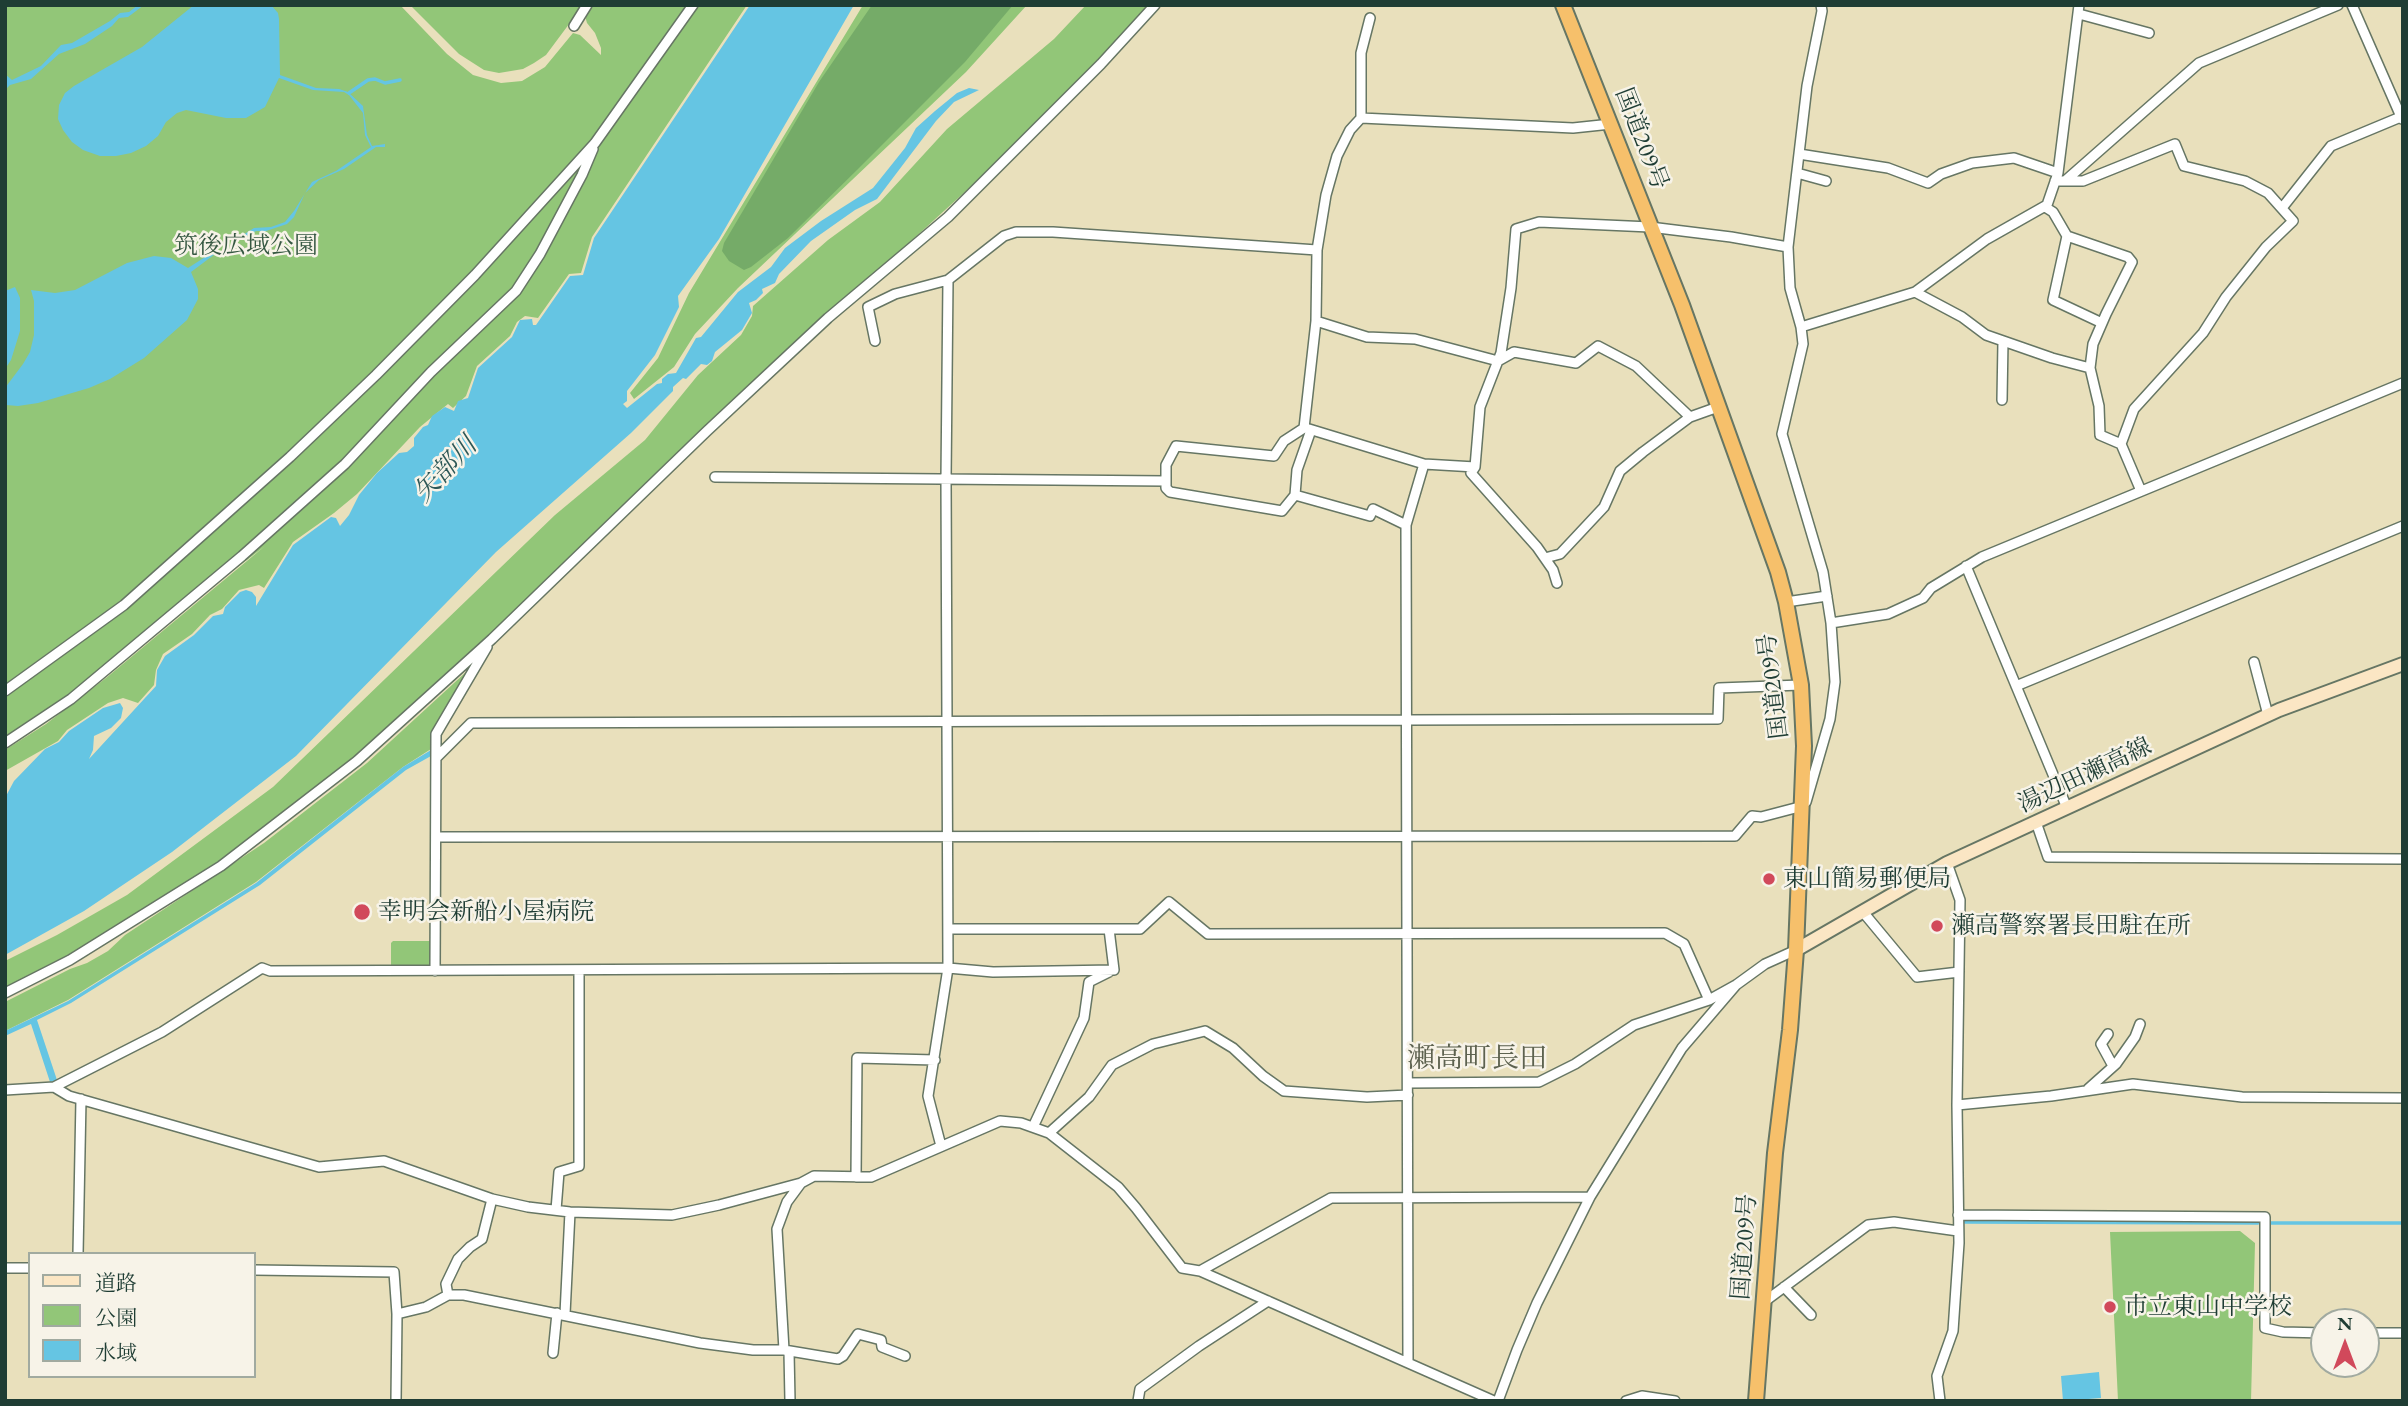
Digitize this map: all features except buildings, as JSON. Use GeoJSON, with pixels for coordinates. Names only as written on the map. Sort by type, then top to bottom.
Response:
{"type":"FeatureCollection","features":[{"type":"Feature","properties":{"kind":"highway","name":"国道209号"},"geometry":{"type":"LineString","coordinates":[[1563,5],[1682,306],[1779,572],[1801,684],[1803,808],[1796,950],[1790,1030],[1775,1153],[1756,1401]]}},
{"type":"Feature","properties":{"kind":"main road","name":"湯辺田瀬高線"},"geometry":{"type":"LineString","coordinates":[[1796,950],[1947,863],[2268,715],[2403,664]]}},
{"type":"Feature","properties":{"kind":"street"},"geometry":{"type":"LineString","coordinates":[[574,26],[587,5]]}},
{"type":"Feature","properties":{"kind":"street"},"geometry":{"type":"LineString","coordinates":[[5,691],[124,605],[290,457],[376,375],[475,275],[596,142],[693,5]]}},
{"type":"Feature","properties":{"kind":"street"},"geometry":{"type":"LineString","coordinates":[[5,993],[70,960],[221,866],[357,761],[492,639],[808,337],[948,217],[1101,64],[1155,5]]}},
{"type":"Feature","properties":{"kind":"street"},"geometry":{"type":"LineString","coordinates":[[436,837],[1735,836],[1752,816],[1761,817],[1803,808],[1834,697],[1831,623],[1822,572],[1782,434],[1803,344],[1790,288],[1788,247],[1807,86],[1821,5]]}},
{"type":"Feature","properties":{"kind":"street"},"geometry":{"type":"LineString","coordinates":[[2059,178],[2199,63],[2338,5]]}},
{"type":"Feature","properties":{"kind":"street"},"geometry":{"type":"LineString","coordinates":[[2282,208],[2331,146],[2402,118],[2352,5]]}},
{"type":"Feature","properties":{"kind":"street"},"geometry":{"type":"LineString","coordinates":[[1801,327],[1915,292],[1987,239],[2045,207],[2059,178],[2079,10],[2150,33]]}},
{"type":"Feature","properties":{"kind":"street"},"geometry":{"type":"LineString","coordinates":[[1370,18],[1361,53],[1361,118],[1350,130],[1332,169],[1325,195],[1317,250],[1316,321],[1307,429],[1297,470],[1295,495],[1282,511],[1170,492],[1166,488],[1166,465],[1176,446],[1274,456],[1284,441],[1307,429],[1424,464],[1475,467]]}},
{"type":"Feature","properties":{"kind":"street"},"geometry":{"type":"LineString","coordinates":[[1361,118],[1573,128],[1611,124]]}},
{"type":"Feature","properties":{"kind":"street"},"geometry":{"type":"LineString","coordinates":[[5,743],[71,699],[242,556],[345,464],[431,372],[516,291],[540,254],[596,142]]}},
{"type":"Feature","properties":{"kind":"street"},"geometry":{"type":"LineString","coordinates":[[1799,154],[1888,168],[1928,183],[1941,174],[1972,163],[2014,158],[2059,178],[2083,181],[2175,144],[2185,166],[2245,181],[2268,193],[2293,221],[2266,247],[2225,297],[2203,333],[2134,409],[2121,444],[2141,491]]}},
{"type":"Feature","properties":{"kind":"street"},"geometry":{"type":"LineString","coordinates":[[1797,173],[1826,181]]}},
{"type":"Feature","properties":{"kind":"street"},"geometry":{"type":"LineString","coordinates":[[2045,207],[2053,212],[2067,236],[2128,257],[2132,262],[2102,323],[2094,344],[2090,368],[2099,406],[2100,435],[2121,444]]}},
{"type":"Feature","properties":{"kind":"street"},"geometry":{"type":"LineString","coordinates":[[1557,583],[1545,558],[1471,473],[1475,467],[1479,407],[1498,361],[1511,288],[1516,229],[1539,222],[1650,227],[1788,247]]}},
{"type":"Feature","properties":{"kind":"street"},"geometry":{"type":"LineString","coordinates":[[875,341],[868,307],[895,294],[947,280],[1004,236],[1016,232],[1053,232],[1317,250]]}},
{"type":"Feature","properties":{"kind":"street"},"geometry":{"type":"LineString","coordinates":[[2067,236],[2053,300],[2102,323]]}},
{"type":"Feature","properties":{"kind":"street"},"geometry":{"type":"LineString","coordinates":[[941,1146],[928,1096],[947,968],[947,280]]}},
{"type":"Feature","properties":{"kind":"street"},"geometry":{"type":"LineString","coordinates":[[1915,292],[1962,317],[1986,335],[2090,368]]}},
{"type":"Feature","properties":{"kind":"street"},"geometry":{"type":"LineString","coordinates":[[1316,321],[1367,337],[1415,339],[1498,361],[1514,352],[1576,363],[1598,346],[1636,366],[1690,417]]}},
{"type":"Feature","properties":{"kind":"street"},"geometry":{"type":"LineString","coordinates":[[2002,400],[2003,341]]}},
{"type":"Feature","properties":{"kind":"street"},"geometry":{"type":"LineString","coordinates":[[1831,623],[1888,614],[1923,598],[1931,588],[1982,557],[2403,383]]}},
{"type":"Feature","properties":{"kind":"street"},"geometry":{"type":"LineString","coordinates":[[1545,558],[1560,554],[1604,506],[1620,471],[1690,417],[1718,407]]}},
{"type":"Feature","properties":{"kind":"street"},"geometry":{"type":"LineString","coordinates":[[1408,1361],[1406,526],[1424,464]]}},
{"type":"Feature","properties":{"kind":"street"},"geometry":{"type":"LineString","coordinates":[[715,477],[1166,481]]}},
{"type":"Feature","properties":{"kind":"street"},"geometry":{"type":"LineString","coordinates":[[1295,495],[1370,516],[1373,509],[1406,526]]}},
{"type":"Feature","properties":{"kind":"street"},"geometry":{"type":"LineString","coordinates":[[2016,686],[2403,526]]}},
{"type":"Feature","properties":{"kind":"street"},"geometry":{"type":"LineString","coordinates":[[1966,566],[2067,808]]}},
{"type":"Feature","properties":{"kind":"street"},"geometry":{"type":"LineString","coordinates":[[1786,602],[1826,596]]}},
{"type":"Feature","properties":{"kind":"street"},"geometry":{"type":"LineString","coordinates":[[435,971],[436,734],[492,639]]}},
{"type":"Feature","properties":{"kind":"street"},"geometry":{"type":"LineString","coordinates":[[2254,662],[2268,715]]}},
{"type":"Feature","properties":{"kind":"street"},"geometry":{"type":"LineString","coordinates":[[437,757],[471,723],[1718,719],[1719,688],[1801,684]]}},
{"type":"Feature","properties":{"kind":"street"},"geometry":{"type":"LineString","coordinates":[[2036,822],[2048,857],[2403,859]]}},
{"type":"Feature","properties":{"kind":"street"},"geometry":{"type":"LineString","coordinates":[[1940,1401],[1937,1376],[1952,1331],[1959,1243],[1957,1105],[1960,900],[1947,863]]}},
{"type":"Feature","properties":{"kind":"street"},"geometry":{"type":"LineString","coordinates":[[947,929],[1140,929],[1169,902],[1208,934],[1665,933],[1684,944],[1709,1000]]}},
{"type":"Feature","properties":{"kind":"street"},"geometry":{"type":"LineString","coordinates":[[1863,912],[1917,977],[1959,972]]}},
{"type":"Feature","properties":{"kind":"street"},"geometry":{"type":"LineString","coordinates":[[1109,929],[1114,970]]}},
{"type":"Feature","properties":{"kind":"street"},"geometry":{"type":"LineString","coordinates":[[1408,1083],[1539,1082],[1575,1064],[1634,1025],[1709,1000],[1765,964],[1796,950]]}},
{"type":"Feature","properties":{"kind":"street"},"geometry":{"type":"LineString","coordinates":[[5,1090],[54,1087],[162,1032],[262,968],[270,971],[947,968],[993,972],[1114,970]]}},
{"type":"Feature","properties":{"kind":"street"},"geometry":{"type":"LineString","coordinates":[[1033,1127],[1084,1018],[1089,982],[1114,970]]}},
{"type":"Feature","properties":{"kind":"street"},"geometry":{"type":"LineString","coordinates":[[556,1210],[559,1172],[579,1166],[579,971]]}},
{"type":"Feature","properties":{"kind":"street"},"geometry":{"type":"LineString","coordinates":[[54,1087],[69,1096],[319,1167],[384,1161],[492,1199],[570,1212],[671,1215],[801,1183],[814,1176],[871,1177],[1000,1121],[1021,1123],[1049,1133],[1118,1187],[1182,1268],[1200,1271],[1496,1401],[1527,1327],[1590,1197],[1682,1048],[1736,985]]}},
{"type":"Feature","properties":{"kind":"street"},"geometry":{"type":"LineString","coordinates":[[2087,1091],[2113,1066],[2135,1037],[2140,1024]]}},
{"type":"Feature","properties":{"kind":"street"},"geometry":{"type":"LineString","coordinates":[[1049,1133],[1089,1097],[1112,1065],[1153,1044],[1205,1031],[1233,1048],[1263,1076],[1284,1090],[1367,1097],[1408,1095]]}},
{"type":"Feature","properties":{"kind":"street"},"geometry":{"type":"LineString","coordinates":[[2108,1034],[2101,1044],[2113,1066]]}},
{"type":"Feature","properties":{"kind":"street"},"geometry":{"type":"LineString","coordinates":[[856,1177],[857,1058],[935,1060]]}},
{"type":"Feature","properties":{"kind":"street"},"geometry":{"type":"LineString","coordinates":[[1957,1105],[2133,1084],[2242,1097],[2403,1098]]}},
{"type":"Feature","properties":{"kind":"street"},"geometry":{"type":"LineString","coordinates":[[78,1252],[81,1099]]}},
{"type":"Feature","properties":{"kind":"street"},"geometry":{"type":"LineString","coordinates":[[790,1401],[777,1229],[787,1202],[801,1183]]}},
{"type":"Feature","properties":{"kind":"street"},"geometry":{"type":"LineString","coordinates":[[1200,1271],[1331,1198],[1408,1200],[1590,1197]]}},
{"type":"Feature","properties":{"kind":"street"},"geometry":{"type":"LineString","coordinates":[[448,1295],[446,1284],[458,1259],[482,1240],[492,1199]]}},
{"type":"Feature","properties":{"kind":"street"},"geometry":{"type":"LineString","coordinates":[[553,1353],[561,1313],[570,1212]]}},
{"type":"Feature","properties":{"kind":"street"},"geometry":{"type":"LineString","coordinates":[[1958,1215],[2264,1217],[2264,1328],[2310,1333]]}},
{"type":"Feature","properties":{"kind":"street"},"geometry":{"type":"LineString","coordinates":[[1764,1303],[1868,1225],[1894,1222],[1958,1231]]}},
{"type":"Feature","properties":{"kind":"street"},"geometry":{"type":"LineString","coordinates":[[5,1268],[28,1268]]}},
{"type":"Feature","properties":{"kind":"street"},"geometry":{"type":"LineString","coordinates":[[256,1270],[394,1272],[397,1314],[396,1401]]}},
{"type":"Feature","properties":{"kind":"street"},"geometry":{"type":"LineString","coordinates":[[1784,1287],[1811,1315]]}},
{"type":"Feature","properties":{"kind":"street"},"geometry":{"type":"LineString","coordinates":[[397,1314],[426,1307],[448,1295],[464,1295],[700,1343],[838,1359],[858,1334],[881,1340],[882,1347],[905,1356]]}},
{"type":"Feature","properties":{"kind":"street"},"geometry":{"type":"LineString","coordinates":[[1139,1401],[1140,1389],[1268,1301]]}},
{"type":"Feature","properties":{"kind":"street"},"geometry":{"type":"LineString","coordinates":[[2380,1333],[2403,1333]]}},
{"type":"Feature","properties":{"kind":"street"},"geometry":{"type":"LineString","coordinates":[[1626,1401],[1642,1396],[1675,1401]]}},
{"type":"Feature","properties":{"kind":"green space","name":"筑後広域公園"},"geometry":{"type":"Polygon","coordinates":[[[5,5],[400,5],[447,54],[473,75],[501,83],[522,81],[545,67],[573,33],[580,35],[601,55],[595,33],[585,16],[578,12],[546,55],[534,63],[523,69],[499,73],[484,70],[459,54],[410,5],[747,5],[592,237],[581,273],[569,274],[538,318],[525,316],[517,322],[510,336],[477,366],[466,396],[453,408],[448,404],[420,427],[357,494],[293,542],[264,588],[259,585],[239,590],[222,609],[210,615],[192,634],[163,654],[156,670],[154,685],[138,703],[123,698],[108,703],[67,730],[58,741],[5,771],[5,750],[46,724],[106,678],[265,546],[5,747],[5,5]]]}},
{"type":"Feature","properties":{"kind":"green space"},"geometry":{"type":"Polygon","coordinates":[[[863,5],[1027,5],[966,72],[738,288],[695,334],[674,367],[634,399],[630,393],[658,358],[689,293],[863,5]]]}},
{"type":"Feature","properties":{"kind":"green space"},"geometry":{"type":"Polygon","coordinates":[[[872,5],[1013,5],[965,62],[788,238],[744,270],[729,261],[722,251],[724,243],[819,82],[872,5]]]}},
{"type":"Feature","properties":{"kind":"green space"},"geometry":{"type":"Polygon","coordinates":[[[1086,5],[1153,5],[1024,138],[853,294],[384,738],[234,854],[158,905],[5,993],[5,961],[127,895],[273,787],[555,515],[645,440],[698,375],[741,335],[752,316],[753,306],[828,240],[880,202],[947,129],[1054,39],[1086,5]]]}},
{"type":"Feature","properties":{"kind":"green space"},"geometry":{"type":"Polygon","coordinates":[[[478,661],[452,696],[432,732],[431,749],[403,767],[256,882],[68,1000],[5,1031],[5,1002],[108,951],[125,935],[264,843],[367,763],[478,661]]]}},
{"type":"Feature","properties":{"kind":"green space"},"geometry":{"type":"Polygon","coordinates":[[[393,941],[431,941],[431,966],[391,968],[393,941]]]}},
{"type":"Feature","properties":{"kind":"green space"},"geometry":{"type":"Polygon","coordinates":[[[2240,1231],[2255,1243],[2251,1401],[2118,1401],[2110,1232],[2240,1231]]]}},
{"type":"Feature","properties":{"kind":"water"},"geometry":{"type":"Polygon","coordinates":[[[138,5],[144,5],[128,17],[119,18],[112,26],[85,44],[59,54],[31,79],[10,85],[5,90],[5,74],[12,80],[41,66],[61,45],[72,43],[138,5]]]}},
{"type":"Feature","properties":{"kind":"water"},"geometry":{"type":"Polygon","coordinates":[[[194,5],[271,5],[278,13],[279,19],[280,75],[316,88],[348,92],[363,106],[367,135],[372,146],[385,144],[385,147],[376,147],[344,169],[319,180],[305,193],[312,182],[336,171],[371,147],[365,135],[363,113],[349,95],[344,92],[313,90],[279,78],[265,107],[246,118],[226,118],[186,110],[166,122],[158,136],[146,146],[116,156],[100,156],[83,150],[72,142],[58,119],[59,105],[65,93],[142,47],[194,5]]]}},
{"type":"Feature","properties":{"kind":"water","name":"矢部川"},"geometry":{"type":"Polygon","coordinates":[[[750,5],[854,5],[719,239],[678,296],[679,307],[655,355],[627,391],[627,401],[623,404],[627,408],[662,383],[662,379],[668,374],[676,373],[696,338],[701,337],[738,292],[771,267],[785,248],[873,188],[905,148],[916,128],[957,93],[969,88],[979,90],[954,102],[936,121],[877,199],[855,210],[811,241],[779,274],[775,283],[762,289],[763,293],[749,303],[752,313],[742,330],[715,352],[712,361],[707,365],[701,364],[686,379],[683,378],[631,433],[496,552],[296,756],[172,852],[84,911],[5,955],[5,798],[14,781],[45,749],[59,742],[69,731],[103,708],[120,703],[123,708],[121,718],[111,728],[94,736],[89,759],[156,686],[157,670],[165,656],[194,635],[213,616],[223,614],[225,607],[240,592],[252,592],[256,597],[256,606],[293,545],[331,517],[336,518],[340,526],[359,495],[377,473],[399,453],[407,452],[414,446],[414,438],[428,425],[432,416],[445,407],[454,411],[458,401],[468,398],[478,368],[512,337],[520,320],[532,319],[533,325],[536,325],[570,276],[583,275],[594,238],[750,5]]]}},
{"type":"Feature","properties":{"kind":"water"},"geometry":{"type":"Polygon","coordinates":[[[305,194],[294,217],[287,224],[266,231],[256,231],[245,237],[243,235],[254,228],[271,227],[285,222],[305,194]]]}},
{"type":"Feature","properties":{"kind":"water"},"geometry":{"type":"Polygon","coordinates":[[[213,252],[215,254],[191,272],[198,289],[198,299],[187,320],[144,358],[110,379],[89,388],[38,403],[6,405],[5,388],[30,352],[34,335],[34,301],[31,290],[55,293],[75,290],[127,263],[154,256],[171,258],[188,268],[213,252]]]}},
{"type":"Feature","properties":{"kind":"water"},"geometry":{"type":"Polygon","coordinates":[[[15,287],[20,298],[20,331],[11,360],[5,369],[5,291],[15,287]]]}},
{"type":"Feature","properties":{"kind":"water"},"geometry":{"type":"Polygon","coordinates":[[[431,750],[431,756],[406,770],[260,885],[71,1003],[37,1020],[57,1080],[50,1082],[31,1024],[5,1036],[5,1031],[68,1001],[256,883],[403,767],[431,750]]]}},
{"type":"Feature","properties":{"kind":"water"},"geometry":{"type":"Polygon","coordinates":[[[2099,1372],[2101,1398],[2063,1401],[2061,1376],[2099,1372]]]}},
{"type":"Feature","properties":{"kind":"waterway"},"geometry":{"type":"LineString","coordinates":[[349,93],[368,80],[375,79],[385,83],[400,80]]}},
{"type":"Feature","properties":{"kind":"waterway"},"geometry":{"type":"LineString","coordinates":[[1965,1222],[2258,1223]]}},
{"type":"Feature","properties":{"kind":"waterway"},"geometry":{"type":"LineString","coordinates":[[2269,1223],[2403,1223]]}},
{"type":"Feature","properties":{"kind":"place","name":"東山簡易郵便局"},"geometry":{"type":"Point","coordinates":[1769,879]}},
{"type":"Feature","properties":{"kind":"place","name":"幸明会新船小屋病院"},"geometry":{"type":"Point","coordinates":[362,912]}},
{"type":"Feature","properties":{"kind":"place","name":"瀬高警察署長田駐在所"},"geometry":{"type":"Point","coordinates":[1937,926]}},
{"type":"Feature","properties":{"kind":"place","name":"市立東山中学校"},"geometry":{"type":"Point","coordinates":[2110,1307]}},
{"type":"Feature","properties":{"kind":"district","name":"瀬高町長田"},"geometry":{"type":"Point","coordinates":[1477,1059]}}]}
